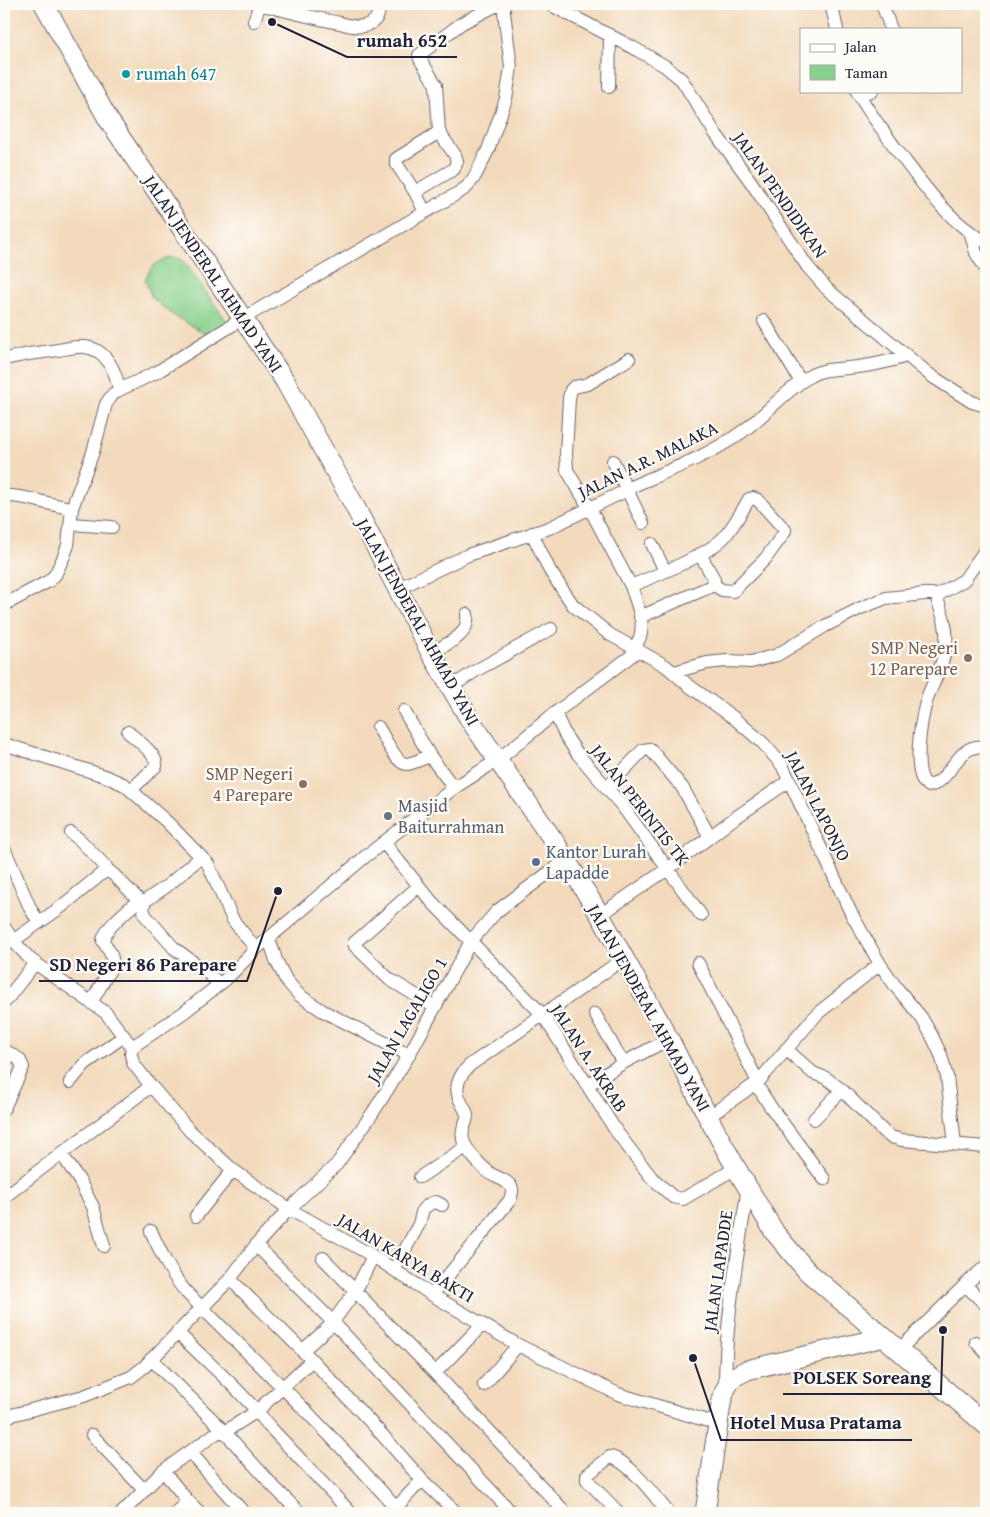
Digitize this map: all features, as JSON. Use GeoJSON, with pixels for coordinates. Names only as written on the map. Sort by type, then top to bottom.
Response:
{"type":"FeatureCollection","features":[{"type":"Feature","properties":{"kind":"highway","name":"JALAN JENDERAL AHMAD YANI"},"geometry":{"type":"LineString","coordinates":[[44,4],[108,119],[285,381],[352,501],[431,653],[470,720],[499,759],[600,915],[669,1039],[736,1168],[775,1233],[807,1271],[986,1425]]}},
{"type":"Feature","properties":{"kind":"highway"},"geometry":{"type":"LineString","coordinates":[[705,1513],[721,1404],[725,1390],[732,1378],[747,1370],[884,1337]]}},
{"type":"Feature","properties":{"kind":"street"},"geometry":{"type":"LineString","coordinates":[[254,21],[260,4],[327,21],[362,26],[375,21],[379,13],[378,4]]}},
{"type":"Feature","properties":{"kind":"street"},"geometry":{"type":"LineString","coordinates":[[4,605],[52,578],[61,564],[66,551],[72,508],[93,452],[106,404],[111,396],[119,390],[157,372],[242,319],[467,187],[475,176],[488,150],[506,100],[511,67],[501,4],[462,23],[419,55],[420,60],[436,85],[439,132],[457,157],[456,166],[452,171],[415,192]]}},
{"type":"Feature","properties":{"kind":"street","name":"JALAN PENDIDIKAN"},"geometry":{"type":"LineString","coordinates":[[550,4],[665,66],[682,80],[715,133],[751,182],[807,266],[827,289],[930,375],[972,402],[986,406]]}},
{"type":"Feature","properties":{"kind":"street"},"geometry":{"type":"LineString","coordinates":[[831,4],[837,28]]}},
{"type":"Feature","properties":{"kind":"street"},"geometry":{"type":"LineString","coordinates":[[882,4],[891,28]]}},
{"type":"Feature","properties":{"kind":"street"},"geometry":{"type":"LineString","coordinates":[[609,87],[610,35]]}},
{"type":"Feature","properties":{"kind":"street"},"geometry":{"type":"LineString","coordinates":[[858,92],[871,114],[938,202],[957,223],[971,234],[986,242]]}},
{"type":"Feature","properties":{"kind":"street"},"geometry":{"type":"LineString","coordinates":[[425,212],[415,192],[396,163],[396,159],[439,132]]}},
{"type":"Feature","properties":{"kind":"street"},"geometry":{"type":"LineString","coordinates":[[971,234],[976,253],[986,269]]}},
{"type":"Feature","properties":{"kind":"street"},"geometry":{"type":"LineString","coordinates":[[764,321],[801,382]]}},
{"type":"Feature","properties":{"kind":"street"},"geometry":{"type":"LineString","coordinates":[[4,359],[86,347],[99,352],[106,358],[112,368],[119,390]]}},
{"type":"Feature","properties":{"kind":"street","name":"JALAN A.R. MALAKA"},"geometry":{"type":"LineString","coordinates":[[397,589],[468,555],[549,528],[626,489],[704,454],[740,434],[785,394],[810,376],[821,372],[896,360],[906,356]]}},
{"type":"Feature","properties":{"kind":"street"},"geometry":{"type":"LineString","coordinates":[[4,927],[13,941],[35,963],[106,1013],[132,1047],[182,1013],[219,984],[256,949],[384,843],[454,788],[499,759],[636,649],[642,635],[640,617],[631,586],[590,508],[567,470],[566,454],[571,390],[574,387],[588,384],[629,359]]}},
{"type":"Feature","properties":{"kind":"street"},"geometry":{"type":"LineString","coordinates":[[613,461],[643,523]]}},
{"type":"Feature","properties":{"kind":"street"},"geometry":{"type":"LineString","coordinates":[[4,496],[14,496],[72,508]]}},
{"type":"Feature","properties":{"kind":"street"},"geometry":{"type":"LineString","coordinates":[[631,586],[714,546],[726,536],[749,499],[758,500],[785,530],[784,534],[766,558],[734,591],[722,590],[714,585]]}},
{"type":"Feature","properties":{"kind":"street"},"geometry":{"type":"LineString","coordinates":[[71,524],[112,527]]}},
{"type":"Feature","properties":{"kind":"street","name":"JALAN LAPONJO"},"geometry":{"type":"LineString","coordinates":[[532,533],[550,571],[573,604],[609,634],[674,672],[688,685],[734,718],[763,743],[782,765],[851,913],[880,964],[896,987],[922,1017],[941,1055],[947,1078],[955,1144]]}},
{"type":"Feature","properties":{"kind":"street"},"geometry":{"type":"LineString","coordinates":[[652,544],[665,571]]}},
{"type":"Feature","properties":{"kind":"street"},"geometry":{"type":"LineString","coordinates":[[674,672],[707,663],[727,661],[751,662],[777,654],[825,626],[886,598],[925,594],[936,596],[964,580],[986,549]]}},
{"type":"Feature","properties":{"kind":"street"},"geometry":{"type":"LineString","coordinates":[[700,554],[714,579],[714,585]]}},
{"type":"Feature","properties":{"kind":"street"},"geometry":{"type":"LineString","coordinates":[[640,617],[714,585]]}},
{"type":"Feature","properties":{"kind":"street"},"geometry":{"type":"LineString","coordinates":[[936,596],[945,622],[946,644],[944,658],[930,692],[922,720],[919,755],[923,780],[928,786],[934,785],[961,755],[978,746],[986,747]]}},
{"type":"Feature","properties":{"kind":"street"},"geometry":{"type":"LineString","coordinates":[[431,653],[460,636],[468,622],[467,614]]}},
{"type":"Feature","properties":{"kind":"street"},"geometry":{"type":"LineString","coordinates":[[451,687],[477,670],[551,629]]}},
{"type":"Feature","properties":{"kind":"street"},"geometry":{"type":"LineString","coordinates":[[404,711],[430,756],[454,788]]}},
{"type":"Feature","properties":{"kind":"street","name":"JALAN PERINTIS TK"},"geometry":{"type":"LineString","coordinates":[[555,713],[573,747],[623,807],[669,868],[701,915]]}},
{"type":"Feature","properties":{"kind":"street"},"geometry":{"type":"LineString","coordinates":[[378,727],[402,763],[408,764],[430,756]]}},
{"type":"Feature","properties":{"kind":"street"},"geometry":{"type":"LineString","coordinates":[[128,732],[148,750],[156,761],[156,766],[130,790]]}},
{"type":"Feature","properties":{"kind":"street"},"geometry":{"type":"LineString","coordinates":[[4,744],[116,780],[130,790],[167,822],[201,857],[212,872],[233,920],[256,949]]}},
{"type":"Feature","properties":{"kind":"street"},"geometry":{"type":"LineString","coordinates":[[606,788],[644,750],[650,749],[682,787],[710,837]]}},
{"type":"Feature","properties":{"kind":"street"},"geometry":{"type":"LineString","coordinates":[[600,915],[669,868],[732,820],[789,781]]}},
{"type":"Feature","properties":{"kind":"street"},"geometry":{"type":"LineString","coordinates":[[71,833],[142,902],[145,915],[174,948],[208,973],[219,984]]}},
{"type":"Feature","properties":{"kind":"street","name":"JALAN A. AKRAB"},"geometry":{"type":"LineString","coordinates":[[384,843],[418,886],[543,1015],[616,1131],[651,1177],[673,1196],[683,1199],[736,1168]]}},
{"type":"Feature","properties":{"kind":"street"},"geometry":{"type":"LineString","coordinates":[[4,848],[31,910],[39,922]]}},
{"type":"Feature","properties":{"kind":"street"},"geometry":{"type":"LineString","coordinates":[[91,1002],[112,966],[111,953],[103,942],[105,934],[114,923],[168,886],[201,857]]}},
{"type":"Feature","properties":{"kind":"street","name":"JALAN LAGALIGO 1"},"geometry":{"type":"LineString","coordinates":[[4,1417],[84,1396],[131,1377],[151,1359],[230,1279],[256,1245],[290,1209],[337,1164],[374,1111],[409,1055],[471,941],[497,911],[566,860]]}},
{"type":"Feature","properties":{"kind":"street"},"geometry":{"type":"LineString","coordinates":[[13,941],[61,907],[101,874],[108,871]]}},
{"type":"Feature","properties":{"kind":"street"},"geometry":{"type":"LineString","coordinates":[[418,886],[354,944],[389,979],[436,1007]]}},
{"type":"Feature","properties":{"kind":"street"},"geometry":{"type":"LineString","coordinates":[[269,939],[276,960],[286,980],[299,995],[323,1011],[409,1055]]}},
{"type":"Feature","properties":{"kind":"street"},"geometry":{"type":"LineString","coordinates":[[432,1295],[510,1200],[512,1194],[512,1188],[507,1182],[484,1169],[466,1147],[462,1138],[467,1113],[457,1095],[458,1083],[462,1072],[625,958]]}},
{"type":"Feature","properties":{"kind":"street"},"geometry":{"type":"LineString","coordinates":[[4,1003],[35,963]]}},
{"type":"Feature","properties":{"kind":"street"},"geometry":{"type":"LineString","coordinates":[[698,963],[758,1082],[758,1087],[824,1179]]}},
{"type":"Feature","properties":{"kind":"street"},"geometry":{"type":"LineString","coordinates":[[708,1117],[758,1082],[818,1013],[880,964]]}},
{"type":"Feature","properties":{"kind":"street"},"geometry":{"type":"LineString","coordinates":[[595,1014],[623,1063]]}},
{"type":"Feature","properties":{"kind":"street"},"geometry":{"type":"LineString","coordinates":[[70,1082],[85,1064],[124,1036]]}},
{"type":"Feature","properties":{"kind":"street"},"geometry":{"type":"LineString","coordinates":[[588,1085],[623,1063],[669,1039]]}},
{"type":"Feature","properties":{"kind":"street","name":"JALAN KARYA BAKTI"},"geometry":{"type":"LineString","coordinates":[[132,1047],[133,1063],[190,1131],[233,1170],[290,1209],[373,1256],[482,1325],[518,1344],[618,1394],[718,1424]]}},
{"type":"Feature","properties":{"kind":"street"},"geometry":{"type":"LineString","coordinates":[[786,1049],[813,1073],[826,1078],[842,1090],[891,1137],[902,1140],[986,1147]]}},
{"type":"Feature","properties":{"kind":"street"},"geometry":{"type":"LineString","coordinates":[[4,1050],[19,1059],[23,1067],[4,1108]]}},
{"type":"Feature","properties":{"kind":"street"},"geometry":{"type":"LineString","coordinates":[[4,1198],[151,1086]]}},
{"type":"Feature","properties":{"kind":"street"},"geometry":{"type":"LineString","coordinates":[[814,1119],[842,1090]]}},
{"type":"Feature","properties":{"kind":"street"},"geometry":{"type":"LineString","coordinates":[[420,1177],[466,1147]]}},
{"type":"Feature","properties":{"kind":"street"},"geometry":{"type":"LineString","coordinates":[[61,1153],[79,1180],[93,1207],[104,1246]]}},
{"type":"Feature","properties":{"kind":"street"},"geometry":{"type":"LineString","coordinates":[[196,1216],[233,1170]]}},
{"type":"Feature","properties":{"kind":"street","name":"JALAN LAPADDE"},"geometry":{"type":"LineString","coordinates":[[725,1390],[725,1355],[732,1292],[748,1187]]}},
{"type":"Feature","properties":{"kind":"street"},"geometry":{"type":"LineString","coordinates":[[394,1270],[419,1224],[423,1209],[431,1203],[436,1202],[442,1205]]}},
{"type":"Feature","properties":{"kind":"street"},"geometry":{"type":"LineString","coordinates":[[151,1231],[178,1281],[202,1308],[357,1463],[393,1511],[422,1480]]}},
{"type":"Feature","properties":{"kind":"street"},"geometry":{"type":"LineString","coordinates":[[256,1245],[333,1322],[512,1513]]}},
{"type":"Feature","properties":{"kind":"street"},"geometry":{"type":"LineString","coordinates":[[122,1513],[163,1470],[257,1411],[283,1387],[356,1290],[373,1256]]}},
{"type":"Feature","properties":{"kind":"street"},"geometry":{"type":"LineString","coordinates":[[323,1258],[356,1290],[566,1513]]}},
{"type":"Feature","properties":{"kind":"street"},"geometry":{"type":"LineString","coordinates":[[898,1351],[964,1285],[986,1266]]}},
{"type":"Feature","properties":{"kind":"street"},"geometry":{"type":"LineString","coordinates":[[230,1279],[377,1429],[422,1480],[457,1513]]}},
{"type":"Feature","properties":{"kind":"street"},"geometry":{"type":"LineString","coordinates":[[964,1285],[986,1305]]}},
{"type":"Feature","properties":{"kind":"street"},"geometry":{"type":"LineString","coordinates":[[435,1373],[482,1325]]}},
{"type":"Feature","properties":{"kind":"street"},"geometry":{"type":"LineString","coordinates":[[177,1332],[225,1377],[350,1513]]}},
{"type":"Feature","properties":{"kind":"street"},"geometry":{"type":"LineString","coordinates":[[976,1342],[986,1353]]}},
{"type":"Feature","properties":{"kind":"street"},"geometry":{"type":"LineString","coordinates":[[484,1385],[518,1344]]}},
{"type":"Feature","properties":{"kind":"street"},"geometry":{"type":"LineString","coordinates":[[151,1359],[224,1430],[273,1486],[300,1513]]}},
{"type":"Feature","properties":{"kind":"street"},"geometry":{"type":"LineString","coordinates":[[92,1434],[144,1490]]}},
{"type":"Feature","properties":{"kind":"street"},"geometry":{"type":"LineString","coordinates":[[190,1452],[244,1513]]}},
{"type":"Feature","properties":{"kind":"street"},"geometry":{"type":"LineString","coordinates":[[619,1513],[587,1480],[588,1476],[610,1457],[623,1463],[643,1482],[668,1512]]}},
{"type":"Feature","properties":{"kind":"street"},"geometry":{"type":"LineString","coordinates":[[163,1470],[200,1513]]}},
{"type":"Feature","properties":{"kind":"street"},"geometry":{"type":"LineString","coordinates":[[174,1513],[188,1501]]}},
{"type":"Feature","properties":{"kind":"green space"},"geometry":{"type":"Polygon","coordinates":[[[175,257],[184,261],[228,323],[206,334],[173,315],[152,298],[145,280],[147,275],[156,264],[175,257]]]}},
{"type":"Feature","properties":{"kind":"place","name":"rumah 652"},"geometry":{"type":"Point","coordinates":[272,22]}},
{"type":"Feature","properties":{"kind":"place","name":"rumah 647"},"geometry":{"type":"Point","coordinates":[126,74]}},
{"type":"Feature","properties":{"kind":"place","name":"SMP Negeri 12 Parepare"},"geometry":{"type":"Point","coordinates":[968,658]}},
{"type":"Feature","properties":{"kind":"place","name":"SMP Negeri 4 Parepare"},"geometry":{"type":"Point","coordinates":[303,784]}},
{"type":"Feature","properties":{"kind":"place","name":"Masjid Baiturrahman"},"geometry":{"type":"Point","coordinates":[388,816]}},
{"type":"Feature","properties":{"kind":"place","name":"Kantor Lurah Lapadde"},"geometry":{"type":"Point","coordinates":[536,862]}},
{"type":"Feature","properties":{"kind":"place","name":"SD Negeri 86 Parepare"},"geometry":{"type":"Point","coordinates":[278,891]}},
{"type":"Feature","properties":{"kind":"place","name":"POLSEK Soreang"},"geometry":{"type":"Point","coordinates":[943,1330]}},
{"type":"Feature","properties":{"kind":"place","name":"Hotel Musa Pratama"},"geometry":{"type":"Point","coordinates":[693,1358]}}]}
